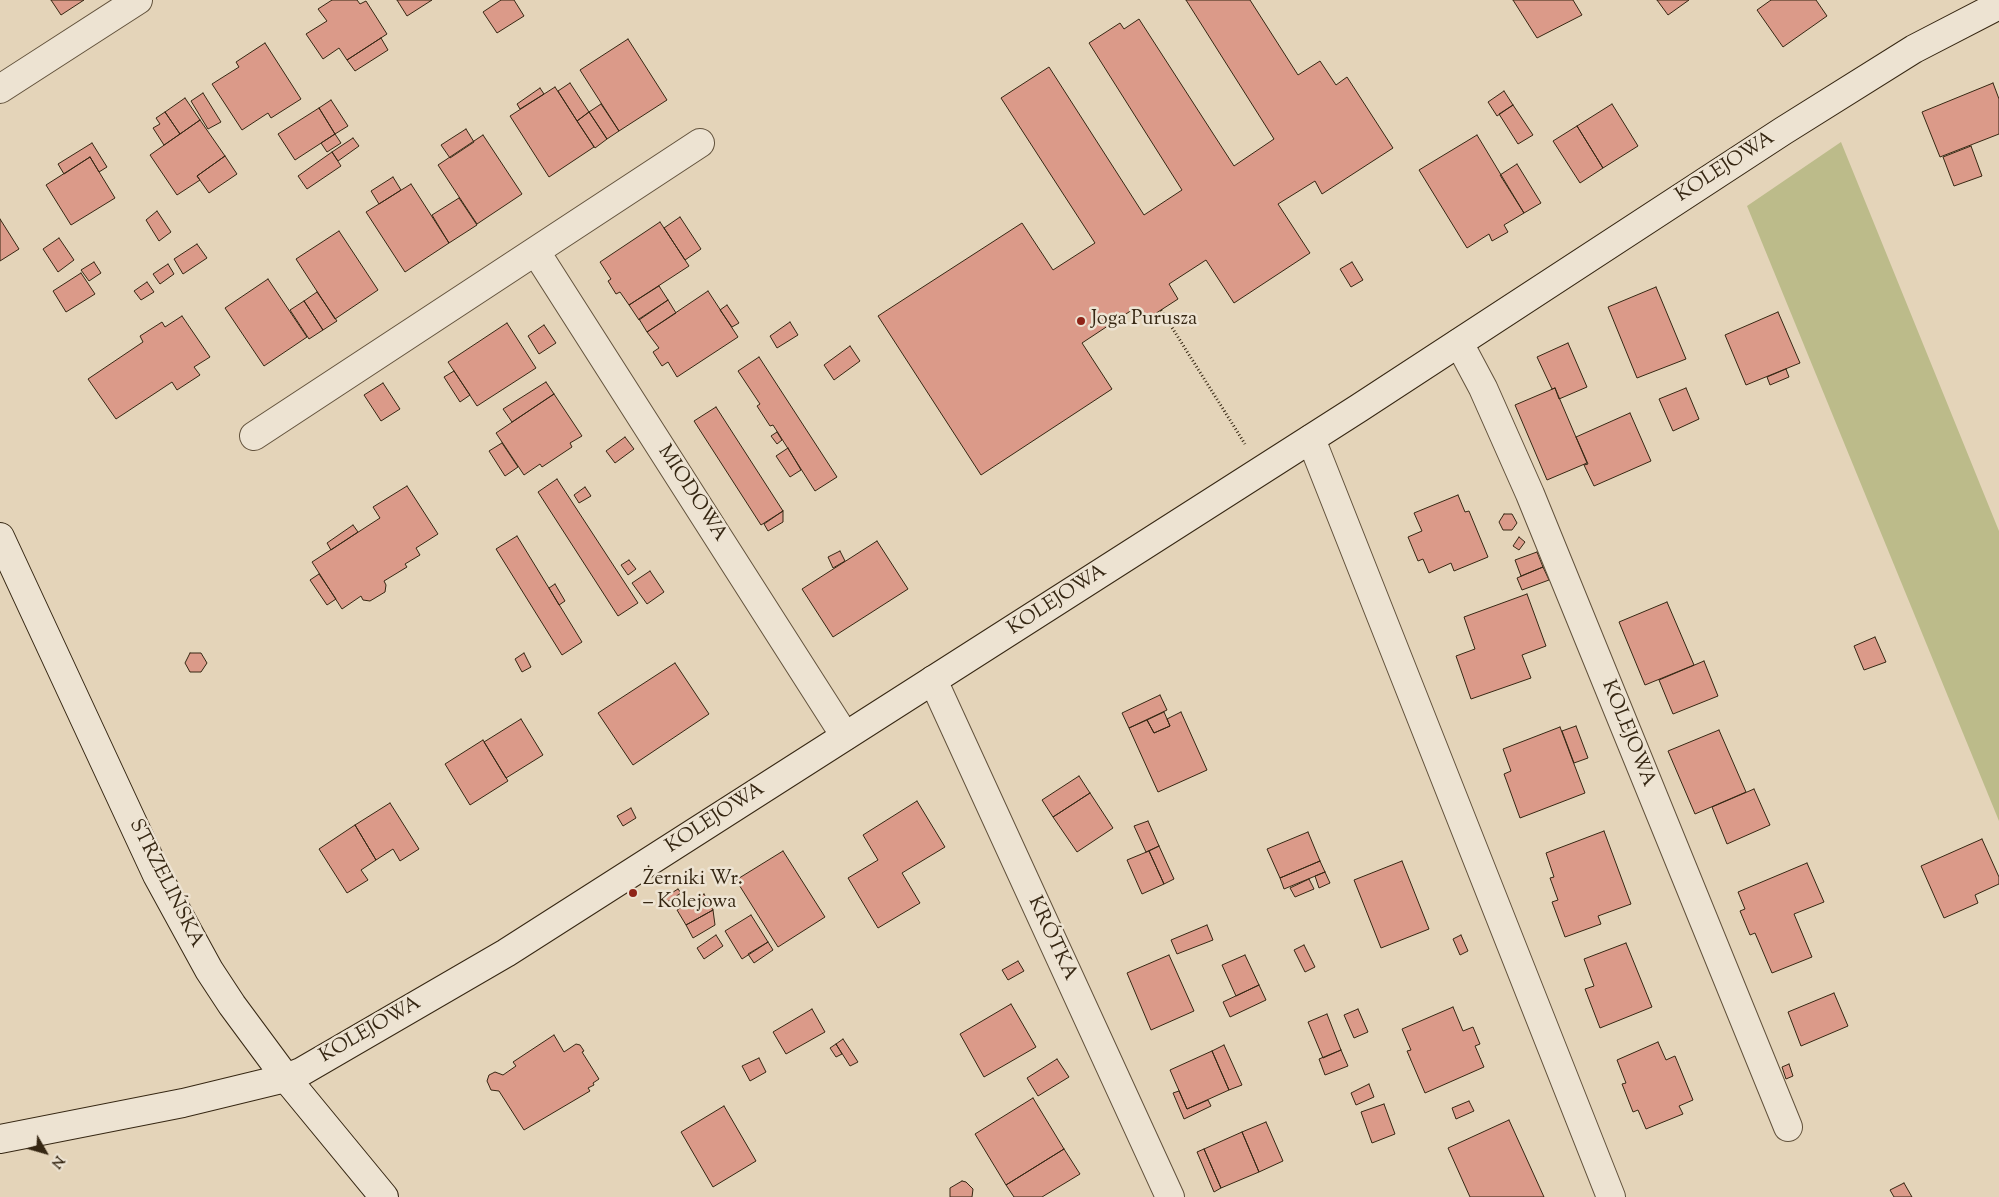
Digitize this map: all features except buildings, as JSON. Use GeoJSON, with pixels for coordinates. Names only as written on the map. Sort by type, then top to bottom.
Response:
{"type":"FeatureCollection","features":[{"type":"Feature","properties":{"kind":"street"},"geometry":{"type":"LineString","coordinates":[[0,89],[138,0]]}},
{"type":"Feature","properties":{"kind":"street","name":"KOLEJOWA"},"geometry":{"type":"LineString","coordinates":[[0,1139],[183,1102],[286,1078],[301,1072],[506,953],[1459,344],[1800,120],[1914,48],[1998,6]]}},
{"type":"Feature","properties":{"kind":"street"},"geometry":{"type":"LineString","coordinates":[[254,436],[700,143]]}},
{"type":"Feature","properties":{"kind":"street","name":"MIODOWA"},"geometry":{"type":"LineString","coordinates":[[536,252],[845,736]]}},
{"type":"Feature","properties":{"kind":"street","name":"KOLEJOWA"},"geometry":{"type":"LineString","coordinates":[[1459,344],[1483,388],[1530,494],[1788,1127]]}},
{"type":"Feature","properties":{"kind":"street"},"geometry":{"type":"LineString","coordinates":[[1311,439],[1611,1197]]}},
{"type":"Feature","properties":{"kind":"street","name":"STRZELIŃSKA"},"geometry":{"type":"LineString","coordinates":[[0,537],[157,875],[209,970],[232,1005],[286,1078],[384,1197]]}},
{"type":"Feature","properties":{"kind":"street","name":"KRÓTKA"},"geometry":{"type":"LineString","coordinates":[[933,680],[1170,1197]]}},
{"type":"Feature","properties":{"kind":"path"},"geometry":{"type":"LineString","coordinates":[[1161,310],[1246,445]]}},
{"type":"Feature","properties":{"kind":"shaded area"},"geometry":{"type":"Polygon","coordinates":[[[1841,142],[1999,531],[1999,821],[1747,206],[1841,142]]]}},
{"type":"Feature","properties":{"kind":"place","name":"Joga Purusza"},"geometry":{"type":"Point","coordinates":[1081,321]}},
{"type":"Feature","properties":{"kind":"place","name":"Żerniki Wr. – Kolejowa"},"geometry":{"type":"Point","coordinates":[633,893]}}]}
